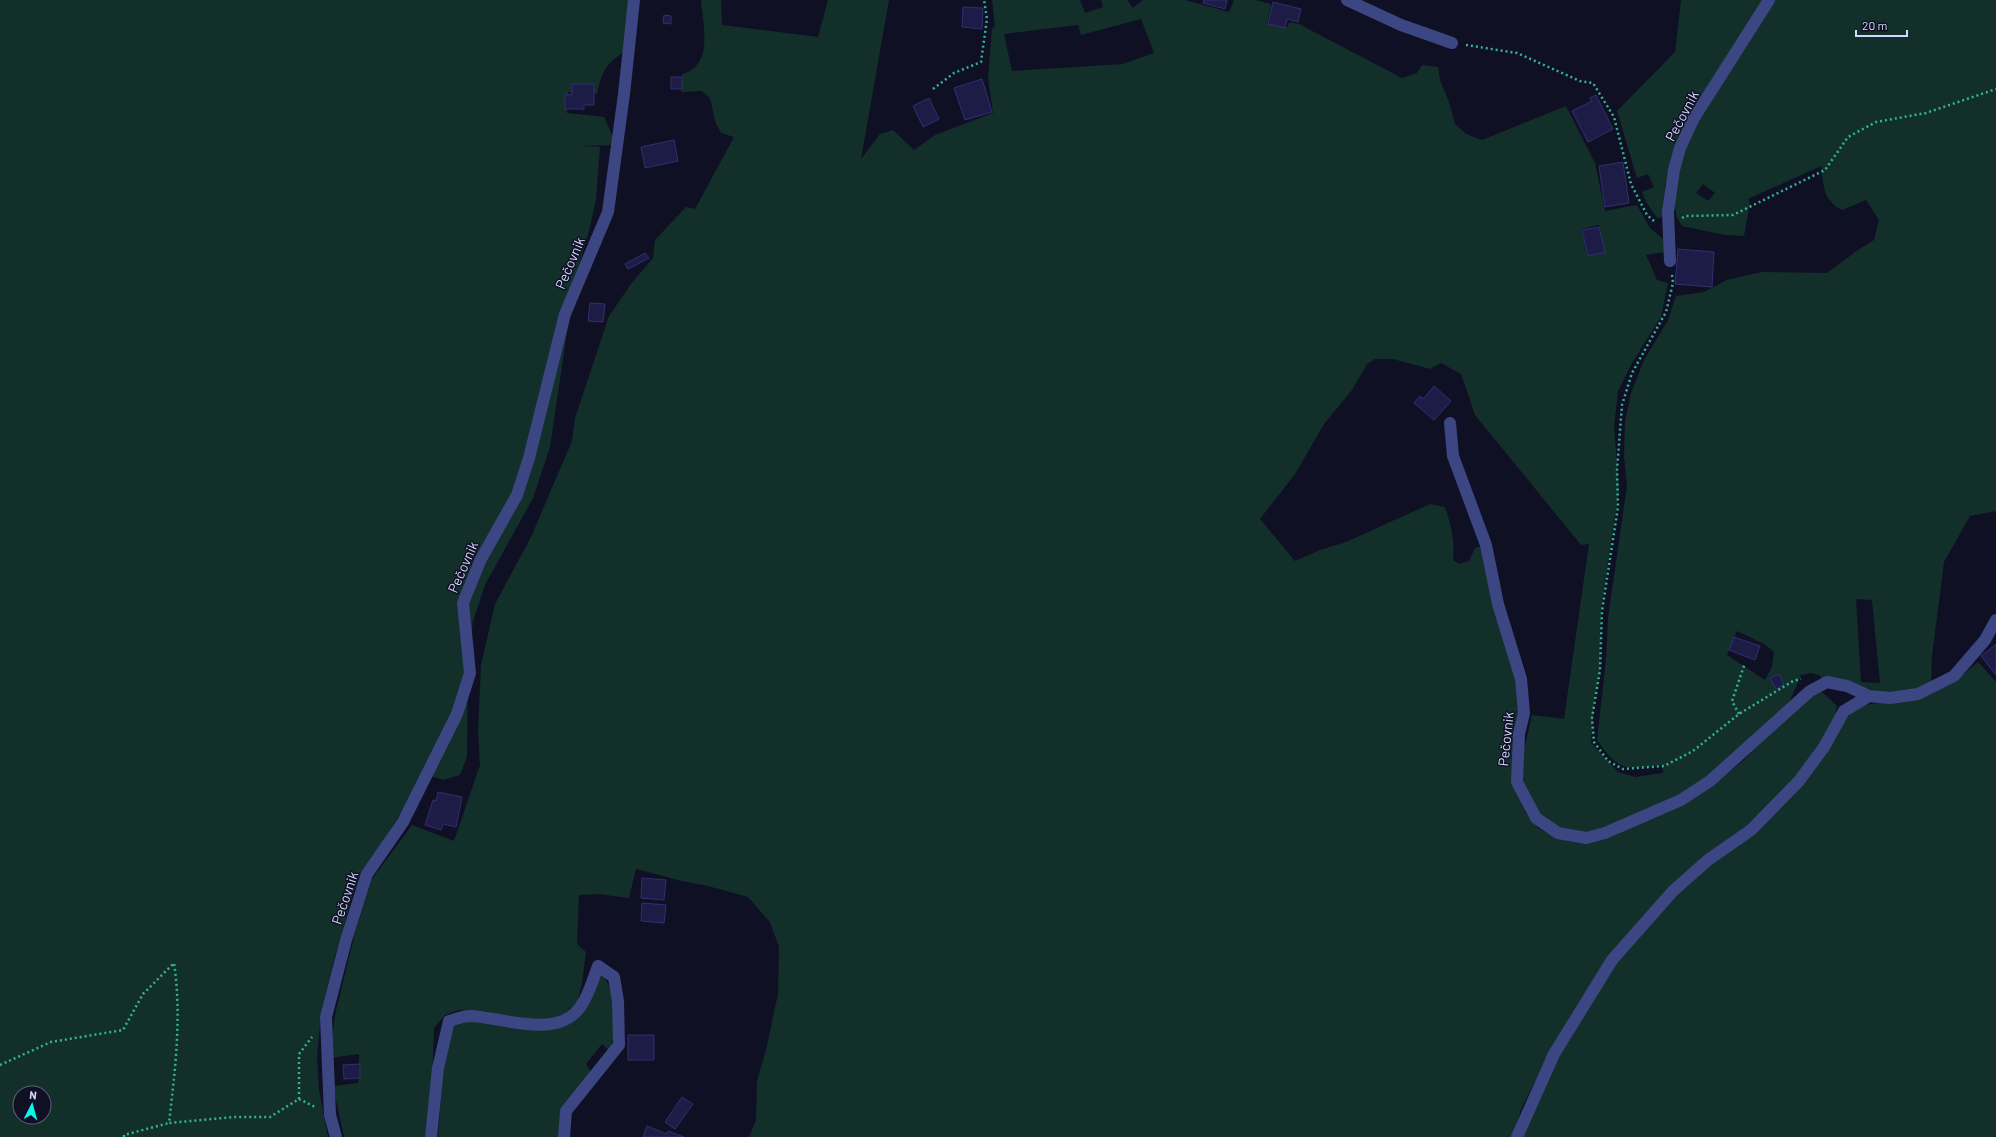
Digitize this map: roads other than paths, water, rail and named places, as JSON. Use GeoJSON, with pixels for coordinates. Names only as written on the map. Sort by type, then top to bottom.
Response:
{"type":"FeatureCollection","features":[{"type":"Feature","properties":{"kind":"street","name":"Pečovnik"},"geometry":{"type":"LineString","coordinates":[[336,1137],[330,1115],[326,1017],[346,940],[367,874],[403,822],[457,714],[470,673],[463,603],[481,559],[517,495],[529,458],[564,314],[608,212],[624,94],[634,0]]}},
{"type":"Feature","properties":{"kind":"street"},"geometry":{"type":"LineString","coordinates":[[1347,0],[1401,25],[1452,43]]}},
{"type":"Feature","properties":{"kind":"street","name":"Pečovnik"},"geometry":{"type":"LineString","coordinates":[[1670,261],[1668,223],[1670,193],[1680,148],[1694,118],[1769,0]]}},
{"type":"Feature","properties":{"kind":"street","name":"Pečovnik"},"geometry":{"type":"LineString","coordinates":[[1450,423],[1453,456],[1486,545],[1498,604],[1521,679],[1524,713],[1519,734],[1517,782],[1536,818],[1558,833],[1586,838],[1605,833],[1681,800],[1710,781],[1810,691],[1827,682],[1847,686],[1869,696]]}},
{"type":"Feature","properties":{"kind":"street"},"geometry":{"type":"LineString","coordinates":[[1517,1137],[1554,1054],[1612,960],[1673,891],[1708,860],[1751,830],[1799,781],[1824,747],[1844,711],[1869,696],[1890,698],[1918,694],[1954,676],[1985,640],[1996,620]]}},
{"type":"Feature","properties":{"kind":"street"},"geometry":{"type":"LineString","coordinates":[[431,1137],[438,1068],[449,1021],[469,1016],[532,1024],[554,1024],[575,1013],[588,992],[598,966],[614,977],[618,1001],[619,1045],[566,1111],[564,1137]]}}]}
